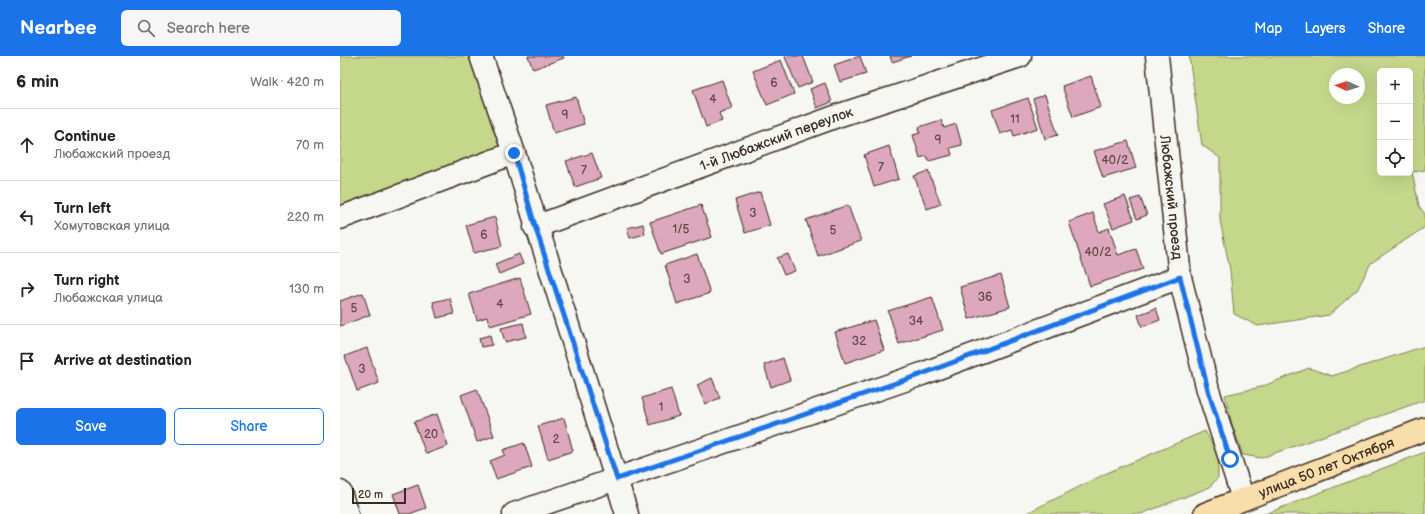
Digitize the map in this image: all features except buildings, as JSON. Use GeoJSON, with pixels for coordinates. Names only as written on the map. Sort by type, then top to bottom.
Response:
{"type":"FeatureCollection","features":[{"type":"Feature","properties":{"kind":"main road","name":"улица 50 лет Октября"},"geometry":{"type":"LineString","coordinates":[[1205,514],[1425,429]]}},
{"type":"Feature","properties":{"kind":"street"},"geometry":{"type":"LineString","coordinates":[[481,56],[514,153],[535,226],[627,514]]}},
{"type":"Feature","properties":{"kind":"street","name":"1-й Любажский переулок"},"geometry":{"type":"LineString","coordinates":[[535,226],[840,115],[1020,56]]}},
{"type":"Feature","properties":{"kind":"street","name":"Любажский проезд"},"geometry":{"type":"LineString","coordinates":[[1157,56],[1180,277],[1208,390],[1243,499]]}},
{"type":"Feature","properties":{"kind":"street"},"geometry":{"type":"LineString","coordinates":[[340,218],[514,153]]}},
{"type":"Feature","properties":{"kind":"street"},"geometry":{"type":"LineString","coordinates":[[514,514],[922,374],[1180,277]]}},
{"type":"Feature","properties":{"kind":"street"},"geometry":{"type":"LineString","coordinates":[[340,492],[347,514]]}},
{"type":"Feature","properties":{"kind":"green space"},"geometry":{"type":"Polygon","coordinates":[[[340,56],[469,56],[501,151],[340,215],[340,56]]]}},
{"type":"Feature","properties":{"kind":"green space"},"geometry":{"type":"Polygon","coordinates":[[[1189,56],[1425,56],[1425,170],[1413,172],[1413,68],[1377,68],[1377,176],[1413,176],[1419,206],[1425,214],[1425,227],[1371,263],[1357,290],[1329,315],[1258,326],[1234,314],[1230,270],[1220,220],[1220,158],[1202,145],[1189,56]]]}},
{"type":"Feature","properties":{"kind":"green space"},"geometry":{"type":"Polygon","coordinates":[[[1425,346],[1425,400],[1261,458],[1243,455],[1232,424],[1225,395],[1261,387],[1309,368],[1332,376],[1425,346]]]}},
{"type":"Feature","properties":{"kind":"green space"},"geometry":{"type":"Polygon","coordinates":[[[1205,431],[1218,455],[1218,477],[1210,487],[1141,514],[1025,514],[1107,473],[1205,431]]]}},
{"type":"Feature","properties":{"kind":"green space"},"geometry":{"type":"Polygon","coordinates":[[[1425,452],[1425,514],[1265,514],[1425,452]]]}},
{"type":"Feature","properties":{"kind":"route"},"geometry":{"type":"LineString","coordinates":[[514,153],[535,226],[617,479],[922,374],[1180,277],[1208,390],[1230,459]]}}]}
